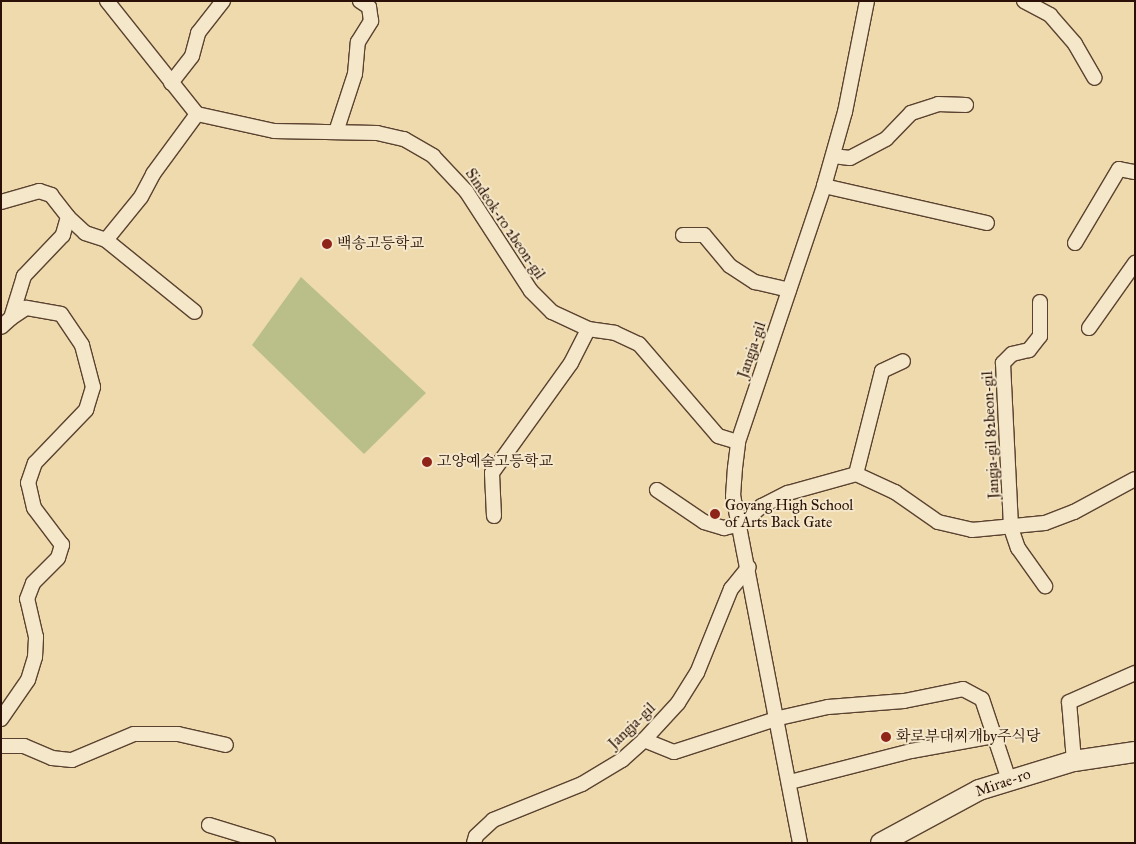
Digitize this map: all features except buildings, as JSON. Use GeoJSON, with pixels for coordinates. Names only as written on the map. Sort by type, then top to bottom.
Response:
{"type":"FeatureCollection","features":[{"type":"Feature","properties":{"kind":"street"},"geometry":{"type":"LineString","coordinates":[[106,240],[141,197],[153,174],[197,114],[107,1]]}},
{"type":"Feature","properties":{"kind":"street"},"geometry":{"type":"LineString","coordinates":[[171,83],[192,56],[198,33],[223,1]]}},
{"type":"Feature","properties":{"kind":"street"},"geometry":{"type":"LineString","coordinates":[[336,132],[355,74],[358,42],[371,21],[369,7],[360,1]]}},
{"type":"Feature","properties":{"kind":"street","name":"Jangja-gil"},"geometry":{"type":"LineString","coordinates":[[800,843],[741,524],[733,496],[738,442],[833,156],[867,1]]}},
{"type":"Feature","properties":{"kind":"street"},"geometry":{"type":"LineString","coordinates":[[1024,1],[1050,15],[1075,44],[1095,78]]}},
{"type":"Feature","properties":{"kind":"street"},"geometry":{"type":"LineString","coordinates":[[833,156],[850,158],[886,139],[911,114],[938,104],[966,105]]}},
{"type":"Feature","properties":{"kind":"street","name":"Sindeok-ro 2beon-gil"},"geometry":{"type":"LineString","coordinates":[[197,114],[274,130],[377,133],[404,139],[434,156],[466,191],[531,291],[552,312],[588,329],[615,333],[638,344],[718,436],[738,442]]}},
{"type":"Feature","properties":{"kind":"street"},"geometry":{"type":"LineString","coordinates":[[1075,243],[1119,169],[1135,172]]}},
{"type":"Feature","properties":{"kind":"street"},"geometry":{"type":"LineString","coordinates":[[824,186],[987,224]]}},
{"type":"Feature","properties":{"kind":"street"},"geometry":{"type":"LineString","coordinates":[[1,202],[39,191],[51,195],[68,217],[85,234],[106,240],[195,312]]}},
{"type":"Feature","properties":{"kind":"street"},"geometry":{"type":"LineString","coordinates":[[6,322],[24,276],[63,234],[68,217]]}},
{"type":"Feature","properties":{"kind":"street"},"geometry":{"type":"LineString","coordinates":[[682,236],[704,235],[730,266],[755,282],[789,290]]}},
{"type":"Feature","properties":{"kind":"street"},"geometry":{"type":"LineString","coordinates":[[1089,328],[1135,263]]}},
{"type":"Feature","properties":{"kind":"street","name":"Jangja-gil 82beon-gil"},"geometry":{"type":"LineString","coordinates":[[1040,302],[1040,336],[1029,350],[1012,354],[1003,363],[1011,528],[1018,548],[1045,586]]}},
{"type":"Feature","properties":{"kind":"street"},"geometry":{"type":"LineString","coordinates":[[1,719],[28,680],[35,656],[36,637],[27,599],[34,583],[58,558],[62,545],[34,508],[28,483],[35,463],[86,410],[93,387],[82,344],[61,314],[26,308],[6,322]]}},
{"type":"Feature","properties":{"kind":"street"},"geometry":{"type":"LineString","coordinates":[[494,516],[492,473],[571,363],[588,329]]}},
{"type":"Feature","properties":{"kind":"street"},"geometry":{"type":"LineString","coordinates":[[856,474],[882,371],[903,361]]}},
{"type":"Feature","properties":{"kind":"street"},"geometry":{"type":"LineString","coordinates":[[657,490],[704,522],[724,528],[741,524],[762,506],[788,493],[856,474],[895,492],[938,522],[972,530],[1045,524],[1074,512],[1135,480]]}},
{"type":"Feature","properties":{"kind":"street","name":"Jangja-gil"},"geometry":{"type":"LineString","coordinates":[[474,843],[476,836],[493,820],[582,784],[622,760],[644,740],[678,703],[697,673],[731,589],[749,567]]}},
{"type":"Feature","properties":{"kind":"street"},"geometry":{"type":"LineString","coordinates":[[1074,761],[1069,702],[1135,673]]}},
{"type":"Feature","properties":{"kind":"street"},"geometry":{"type":"LineString","coordinates":[[644,740],[674,752],[778,718],[828,707],[904,701],[963,689],[982,699],[1009,780]]}},
{"type":"Feature","properties":{"kind":"street"},"geometry":{"type":"LineString","coordinates":[[1,745],[24,746],[52,758],[72,760],[134,734],[178,734],[226,745]]}},
{"type":"Feature","properties":{"kind":"street"},"geometry":{"type":"LineString","coordinates":[[790,782],[911,751],[994,736]]}},
{"type":"Feature","properties":{"kind":"street","name":"Mirae-ro"},"geometry":{"type":"LineString","coordinates":[[881,843],[979,790],[1074,761],[1135,752]]}},
{"type":"Feature","properties":{"kind":"street"},"geometry":{"type":"LineString","coordinates":[[209,825],[268,843]]}},
{"type":"Feature","properties":{"kind":"green space"},"geometry":{"type":"Polygon","coordinates":[[[301,277],[426,393],[364,454],[252,345],[301,277]]]}},
{"type":"Feature","properties":{"kind":"place","name":"백송고등학교"},"geometry":{"type":"Point","coordinates":[327,244]}},
{"type":"Feature","properties":{"kind":"place","name":"고양예술고등학교"},"geometry":{"type":"Point","coordinates":[427,462]}},
{"type":"Feature","properties":{"kind":"place","name":"Goyang High School of Arts Back Gate"},"geometry":{"type":"Point","coordinates":[715,514]}},
{"type":"Feature","properties":{"kind":"place","name":"화로부대찌개by주식당"},"geometry":{"type":"Point","coordinates":[886,737]}}]}
